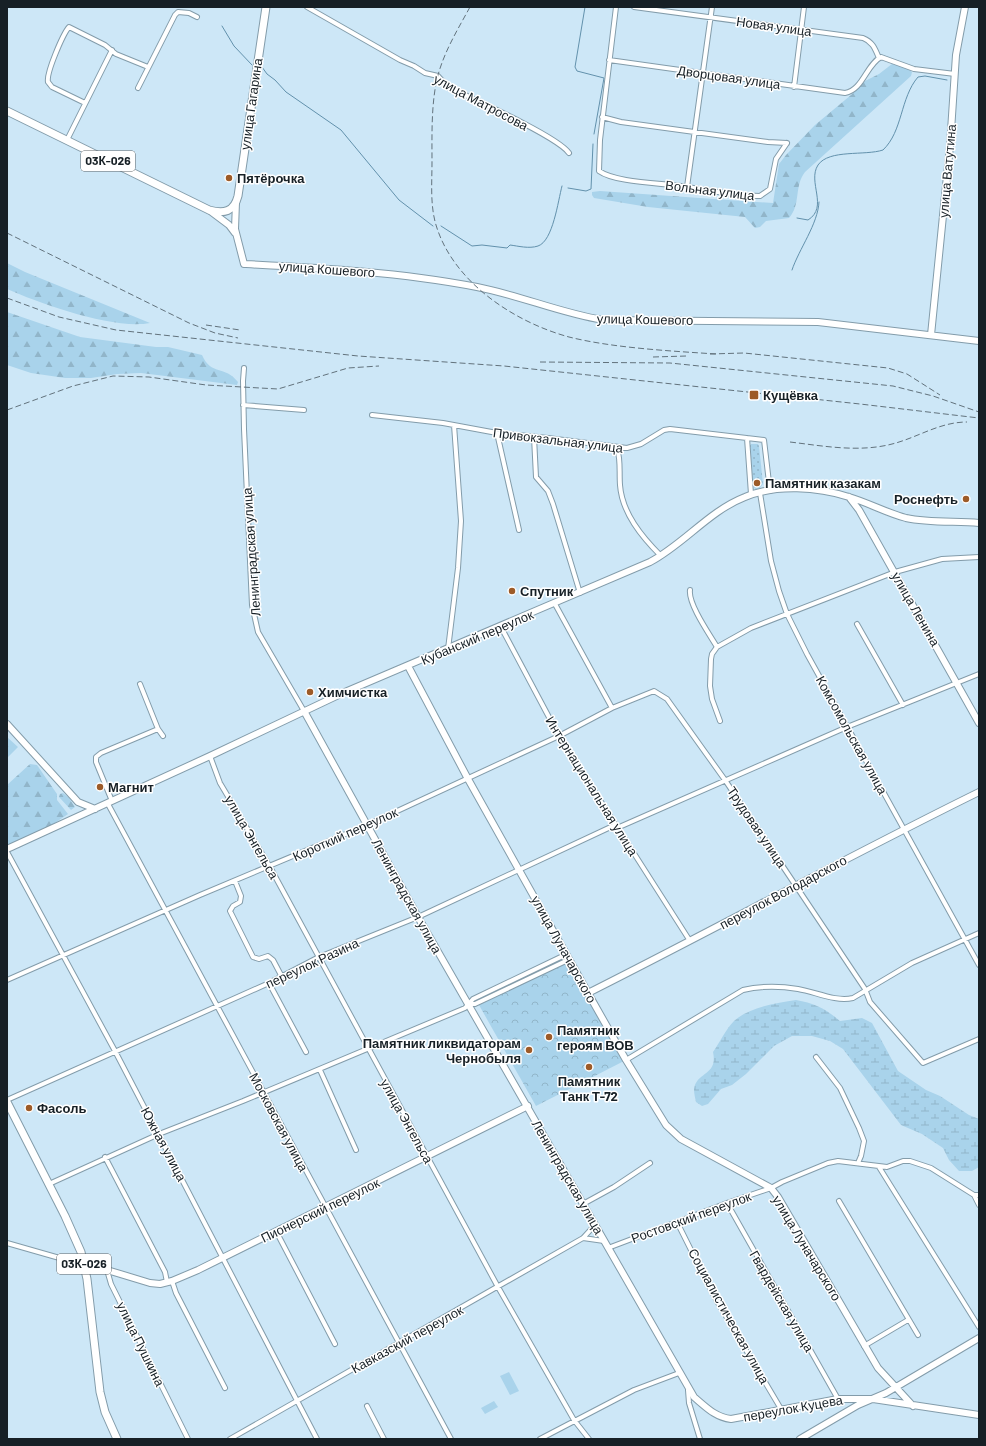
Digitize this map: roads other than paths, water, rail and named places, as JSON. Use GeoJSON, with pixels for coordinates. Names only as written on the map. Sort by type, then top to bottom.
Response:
{"type":"FeatureCollection","features":[{"type":"Feature","properties":{"kind":"main road","name":"улица Гагарина"},"geometry":{"type":"LineString","coordinates":[[236,201],[266,7]]}},
{"type":"Feature","properties":{"kind":"main road","name":"03К-026"},"geometry":{"type":"LineString","coordinates":[[7,111],[209,210],[226,212],[232,208],[236,201]]}},
{"type":"Feature","properties":{"kind":"main road","name":"03К-026"},"geometry":{"type":"LineString","coordinates":[[7,1101],[78,1244],[84,1265],[100,1392],[105,1412],[116,1439]]}},
{"type":"Feature","properties":{"kind":"street","name":"улица Матросова"},"geometry":{"type":"LineString","coordinates":[[307,7],[400,60],[414,66],[421,72],[438,76],[448,87],[537,132],[564,148],[568,153]]}},
{"type":"Feature","properties":{"kind":"street"},"geometry":{"type":"LineString","coordinates":[[616,7],[602,117],[621,122],[694,132]]}},
{"type":"Feature","properties":{"kind":"street","name":"Новая улица"},"geometry":{"type":"LineString","coordinates":[[634,7],[711,16],[869,40],[879,58]]}},
{"type":"Feature","properties":{"kind":"street"},"geometry":{"type":"LineString","coordinates":[[687,187],[712,7]]}},
{"type":"Feature","properties":{"kind":"street"},"geometry":{"type":"LineString","coordinates":[[794,87],[804,7]]}},
{"type":"Feature","properties":{"kind":"street","name":"улица Ватутина"},"geometry":{"type":"LineString","coordinates":[[930,334],[941,241],[956,55],[966,7]]}},
{"type":"Feature","properties":{"kind":"street"},"geometry":{"type":"LineString","coordinates":[[138,88],[178,12],[189,13],[197,18]]}},
{"type":"Feature","properties":{"kind":"street"},"geometry":{"type":"LineString","coordinates":[[86,104],[52,87],[48,82],[48,76],[65,32],[69,27],[148,67]]}},
{"type":"Feature","properties":{"kind":"street"},"geometry":{"type":"LineString","coordinates":[[67,140],[112,50]]}},
{"type":"Feature","properties":{"kind":"street"},"geometry":{"type":"LineString","coordinates":[[879,58],[891,60],[914,69],[955,74]]}},
{"type":"Feature","properties":{"kind":"street","name":"Дворцовая улица"},"geometry":{"type":"LineString","coordinates":[[609,60],[831,92],[849,92],[856,87],[879,58]]}},
{"type":"Feature","properties":{"kind":"street","name":"Вольная улица"},"geometry":{"type":"LineString","coordinates":[[602,117],[599,171],[608,176],[687,187],[716,193],[756,196],[764,195],[771,186],[776,159],[788,143],[768,142],[694,132]]}},
{"type":"Feature","properties":{"kind":"street","name":"улица Гагарина"},"geometry":{"type":"LineString","coordinates":[[236,201],[236,234],[244,264]]}},
{"type":"Feature","properties":{"kind":"street"},"geometry":{"type":"LineString","coordinates":[[209,210],[229,225],[236,234]]}},
{"type":"Feature","properties":{"kind":"street","name":"улица Кошевого"},"geometry":{"type":"LineString","coordinates":[[244,264],[376,273],[460,284],[491,290],[575,314],[603,320],[797,321],[834,323],[979,341]]}},
{"type":"Feature","properties":{"kind":"street","name":"Ленинградская улица"},"geometry":{"type":"LineString","coordinates":[[244,368],[243,405],[252,605],[255,624],[261,639],[304,711],[418,917],[528,1106],[678,1373],[694,1397],[714,1414]]}},
{"type":"Feature","properties":{"kind":"street"},"geometry":{"type":"LineString","coordinates":[[243,405],[304,410]]}},
{"type":"Feature","properties":{"kind":"street","name":"Привокзальная улица"},"geometry":{"type":"LineString","coordinates":[[372,415],[617,448],[634,447],[664,430],[670,429],[764,440],[770,491]]}},
{"type":"Feature","properties":{"kind":"street"},"geometry":{"type":"LineString","coordinates":[[448,650],[458,568],[461,521],[454,425]]}},
{"type":"Feature","properties":{"kind":"street"},"geometry":{"type":"LineString","coordinates":[[497,433],[519,530]]}},
{"type":"Feature","properties":{"kind":"street"},"geometry":{"type":"LineString","coordinates":[[534,437],[536,477],[548,491],[553,504],[580,593]]}},
{"type":"Feature","properties":{"kind":"street"},"geometry":{"type":"LineString","coordinates":[[747,438],[751,494]]}},
{"type":"Feature","properties":{"kind":"street"},"geometry":{"type":"LineString","coordinates":[[617,448],[620,455],[620,484],[625,506],[640,532],[661,556]]}},
{"type":"Feature","properties":{"kind":"street","name":"Кубанский переулок"},"geometry":{"type":"LineString","coordinates":[[7,849],[110,803],[304,711],[555,604],[661,556],[676,547],[716,513],[731,503],[751,494],[770,491],[810,490],[849,497],[908,518],[979,523]]}},
{"type":"Feature","properties":{"kind":"street","name":"Комсомольская улица"},"geometry":{"type":"LineString","coordinates":[[760,492],[771,561],[787,614],[807,654],[979,965]]}},
{"type":"Feature","properties":{"kind":"street","name":"улица Ленина"},"geometry":{"type":"LineString","coordinates":[[849,497],[859,510],[895,572],[979,723]]}},
{"type":"Feature","properties":{"kind":"street"},"geometry":{"type":"LineString","coordinates":[[720,722],[712,699],[710,686],[711,659],[712,654],[717,647],[751,628],[895,572],[942,558],[979,557]]}},
{"type":"Feature","properties":{"kind":"street"},"geometry":{"type":"LineString","coordinates":[[690,590],[690,598],[696,612],[717,647]]}},
{"type":"Feature","properties":{"kind":"street"},"geometry":{"type":"LineString","coordinates":[[555,604],[612,708]]}},
{"type":"Feature","properties":{"kind":"street"},"geometry":{"type":"LineString","coordinates":[[857,624],[903,705]]}},
{"type":"Feature","properties":{"kind":"street","name":"Интернациональная улица"},"geometry":{"type":"LineString","coordinates":[[501,627],[559,736],[690,941]]}},
{"type":"Feature","properties":{"kind":"street","name":"улица Луначарского"},"geometry":{"type":"LineString","coordinates":[[408,666],[468,779],[588,993],[626,1060],[666,1125],[681,1139],[771,1188],[778,1197],[878,1368],[894,1388],[913,1406]]}},
{"type":"Feature","properties":{"kind":"street","name":"переулок Разина"},"geometry":{"type":"LineString","coordinates":[[7,1101],[282,977],[319,957],[418,917],[616,826],[847,727],[979,674]]}},
{"type":"Feature","properties":{"kind":"street"},"geometry":{"type":"LineString","coordinates":[[140,684],[162,736]]}},
{"type":"Feature","properties":{"kind":"street","name":"Короткий переулок"},"geometry":{"type":"LineString","coordinates":[[7,980],[367,825],[559,736],[612,708],[654,691],[658,692]]}},
{"type":"Feature","properties":{"kind":"street","name":"Трудовая улица"},"geometry":{"type":"LineString","coordinates":[[658,692],[667,699],[725,780],[865,989],[870,1002],[923,1063],[979,1039]]}},
{"type":"Feature","properties":{"kind":"street"},"geometry":{"type":"LineString","coordinates":[[7,724],[78,802],[95,809]]}},
{"type":"Feature","properties":{"kind":"street"},"geometry":{"type":"LineString","coordinates":[[110,803],[96,762],[96,757],[158,729]]}},
{"type":"Feature","properties":{"kind":"street","name":"улица Энгельса"},"geometry":{"type":"LineString","coordinates":[[210,756],[220,783],[270,867],[367,1049],[498,1287],[574,1420],[588,1439]]}},
{"type":"Feature","properties":{"kind":"street","name":"переулок Володарского"},"geometry":{"type":"LineString","coordinates":[[588,993],[979,792]]}},
{"type":"Feature","properties":{"kind":"street","name":"Московская улица"},"geometry":{"type":"LineString","coordinates":[[110,803],[165,911],[398,1344],[451,1439]]}},
{"type":"Feature","properties":{"kind":"street","name":"Южная улица"},"geometry":{"type":"LineString","coordinates":[[7,852],[115,1051],[224,1257],[317,1439]]}},
{"type":"Feature","properties":{"kind":"street"},"geometry":{"type":"LineString","coordinates":[[235,881],[241,896],[240,902],[233,906],[230,911],[253,957],[259,959],[268,956],[273,960],[282,977]]}},
{"type":"Feature","properties":{"kind":"street"},"geometry":{"type":"LineString","coordinates":[[626,1060],[743,990],[754,987],[798,988],[844,1000],[853,998],[865,989],[912,963],[979,933]]}},
{"type":"Feature","properties":{"kind":"street"},"geometry":{"type":"LineString","coordinates":[[49,1184],[158,1134],[320,1070],[465,1008],[468,1004],[475,1004],[568,957]]}},
{"type":"Feature","properties":{"kind":"street"},"geometry":{"type":"LineString","coordinates":[[269,983],[306,1052]]}},
{"type":"Feature","properties":{"kind":"street"},"geometry":{"type":"LineString","coordinates":[[816,1057],[840,1088],[859,1128],[864,1141],[858,1163]]}},
{"type":"Feature","properties":{"kind":"street"},"geometry":{"type":"LineString","coordinates":[[320,1070],[356,1150]]}},
{"type":"Feature","properties":{"kind":"street","name":"Пионерский переулок"},"geometry":{"type":"LineString","coordinates":[[107,1270],[150,1283],[170,1281],[224,1257],[325,1208],[528,1106]]}},
{"type":"Feature","properties":{"kind":"street"},"geometry":{"type":"LineString","coordinates":[[105,1157],[225,1388]]}},
{"type":"Feature","properties":{"kind":"street","name":"Ростовский переулок"},"geometry":{"type":"LineString","coordinates":[[608,1248],[771,1188],[828,1163],[838,1161],[887,1167],[903,1161],[915,1162],[931,1168],[974,1195]]}},
{"type":"Feature","properties":{"kind":"street"},"geometry":{"type":"LineString","coordinates":[[583,1204],[614,1187],[650,1163]]}},
{"type":"Feature","properties":{"kind":"street"},"geometry":{"type":"LineString","coordinates":[[879,1166],[979,1327]]}},
{"type":"Feature","properties":{"kind":"street"},"geometry":{"type":"LineString","coordinates":[[979,1195],[974,1195],[979,1205]]}},
{"type":"Feature","properties":{"kind":"street"},"geometry":{"type":"LineString","coordinates":[[839,1201],[918,1335]]}},
{"type":"Feature","properties":{"kind":"street","name":"Гвардейская улица"},"geometry":{"type":"LineString","coordinates":[[727,1203],[838,1399]]}},
{"type":"Feature","properties":{"kind":"street","name":"Социалистическая улица"},"geometry":{"type":"LineString","coordinates":[[677,1222],[714,1296],[781,1409]]}},
{"type":"Feature","properties":{"kind":"street","name":"Кавказский переулок"},"geometry":{"type":"LineString","coordinates":[[230,1439],[584,1238],[595,1225]]}},
{"type":"Feature","properties":{"kind":"street"},"geometry":{"type":"LineString","coordinates":[[276,1231],[335,1344]]}},
{"type":"Feature","properties":{"kind":"street"},"geometry":{"type":"LineString","coordinates":[[584,1238],[604,1241]]}},
{"type":"Feature","properties":{"kind":"street"},"geometry":{"type":"LineString","coordinates":[[7,1243],[107,1270]]}},
{"type":"Feature","properties":{"kind":"street","name":"улица Пушкина"},"geometry":{"type":"LineString","coordinates":[[107,1270],[111,1284],[188,1439]]}},
{"type":"Feature","properties":{"kind":"street"},"geometry":{"type":"LineString","coordinates":[[864,1346],[908,1320]]}},
{"type":"Feature","properties":{"kind":"street","name":"переулок Куцева"},"geometry":{"type":"LineString","coordinates":[[800,1439],[858,1405],[894,1388],[979,1338]]}},
{"type":"Feature","properties":{"kind":"street"},"geometry":{"type":"LineString","coordinates":[[540,1439],[634,1390],[678,1373]]}},
{"type":"Feature","properties":{"kind":"street","name":"Ленинградская улица"},"geometry":{"type":"LineString","coordinates":[[688,1390],[689,1403],[700,1439]]}},
{"type":"Feature","properties":{"kind":"street","name":"переулок Куцева"},"geometry":{"type":"LineString","coordinates":[[714,1414],[723,1418],[731,1419],[838,1399],[873,1399]]}},
{"type":"Feature","properties":{"kind":"street"},"geometry":{"type":"LineString","coordinates":[[873,1399],[979,1416]]}},
{"type":"Feature","properties":{"kind":"street"},"geometry":{"type":"LineString","coordinates":[[367,1406],[384,1439]]}},
{"type":"Feature","properties":{"kind":"waterway"},"geometry":{"type":"LineString","coordinates":[[585,7],[575,67],[577,71],[604,78],[594,134]]}},
{"type":"Feature","properties":{"kind":"waterway"},"geometry":{"type":"LineString","coordinates":[[222,26],[234,46],[252,65]]}},
{"type":"Feature","properties":{"kind":"waterway"},"geometry":{"type":"LineString","coordinates":[[262,67],[267,74],[286,92],[341,130],[399,200],[433,226]]}},
{"type":"Feature","properties":{"kind":"waterway"},"geometry":{"type":"LineString","coordinates":[[797,218],[808,220],[814,215],[817,208],[815,172],[818,165],[823,160],[839,155],[883,150],[890,142],[894,134],[912,85],[918,77],[925,76],[947,80]]}},
{"type":"Feature","properties":{"kind":"waterway"},"geometry":{"type":"LineString","coordinates":[[568,188],[586,191],[591,189],[593,144]]}},
{"type":"Feature","properties":{"kind":"waterway"},"geometry":{"type":"LineString","coordinates":[[441,226],[472,246],[482,245],[507,248],[510,245],[535,247],[543,243],[548,237],[557,210],[562,186]]}},
{"type":"Feature","properties":{"kind":"waterway"},"geometry":{"type":"LineString","coordinates":[[792,270],[812,228],[819,202]]}},
{"type":"Feature","properties":{"kind":"railway"},"geometry":{"type":"LineString","coordinates":[[470,7],[444,57],[436,85],[432,118],[432,202],[434,217],[444,246],[456,264],[471,282],[488,297],[507,310],[548,330],[569,337],[604,344],[716,354]]}},
{"type":"Feature","properties":{"kind":"railway"},"geometry":{"type":"LineString","coordinates":[[7,233],[189,323],[215,333],[238,338]]}},
{"type":"Feature","properties":{"kind":"railway"},"geometry":{"type":"LineString","coordinates":[[7,298],[59,317],[116,330],[358,356],[504,366],[979,418]]}},
{"type":"Feature","properties":{"kind":"railway"},"geometry":{"type":"LineString","coordinates":[[206,325],[240,330]]}},
{"type":"Feature","properties":{"kind":"railway"},"geometry":{"type":"LineString","coordinates":[[710,354],[744,353],[888,368],[907,374],[940,395]]}},
{"type":"Feature","properties":{"kind":"railway"},"geometry":{"type":"LineString","coordinates":[[653,357],[687,356]]}},
{"type":"Feature","properties":{"kind":"railway"},"geometry":{"type":"LineString","coordinates":[[540,362],[670,363],[893,386],[933,396],[979,412]]}},
{"type":"Feature","properties":{"kind":"railway"},"geometry":{"type":"LineString","coordinates":[[7,410],[73,386],[113,376],[149,377],[206,385],[278,389],[348,368],[379,366]]}},
{"type":"Feature","properties":{"kind":"railway"},"geometry":{"type":"LineString","coordinates":[[790,442],[839,448],[876,447],[908,439],[946,425],[967,422]]}},
{"type":"Feature","properties":{"kind":"place","name":"Пятёрочка"},"geometry":{"type":"Point","coordinates":[229,178]}},
{"type":"Feature","properties":{"kind":"place","name":"Кущёвка"},"geometry":{"type":"Point","coordinates":[754,395]}},
{"type":"Feature","properties":{"kind":"place","name":"Памятник казакам"},"geometry":{"type":"Point","coordinates":[757,483]}},
{"type":"Feature","properties":{"kind":"place","name":"Роснефть"},"geometry":{"type":"Point","coordinates":[966,499]}},
{"type":"Feature","properties":{"kind":"place","name":"Спутник"},"geometry":{"type":"Point","coordinates":[512,591]}},
{"type":"Feature","properties":{"kind":"place","name":"Химчистка"},"geometry":{"type":"Point","coordinates":[310,692]}},
{"type":"Feature","properties":{"kind":"place","name":"Магнит"},"geometry":{"type":"Point","coordinates":[100,787]}},
{"type":"Feature","properties":{"kind":"place","name":"Памятник героям ВОВ"},"geometry":{"type":"Point","coordinates":[549,1037]}},
{"type":"Feature","properties":{"kind":"place","name":"Памятник ликвидаторам Чернобыля"},"geometry":{"type":"Point","coordinates":[529,1050]}},
{"type":"Feature","properties":{"kind":"place","name":"Памятник Танк Т-72"},"geometry":{"type":"Point","coordinates":[589,1067]}},
{"type":"Feature","properties":{"kind":"place","name":"Фасоль"},"geometry":{"type":"Point","coordinates":[29,1108]}}]}
